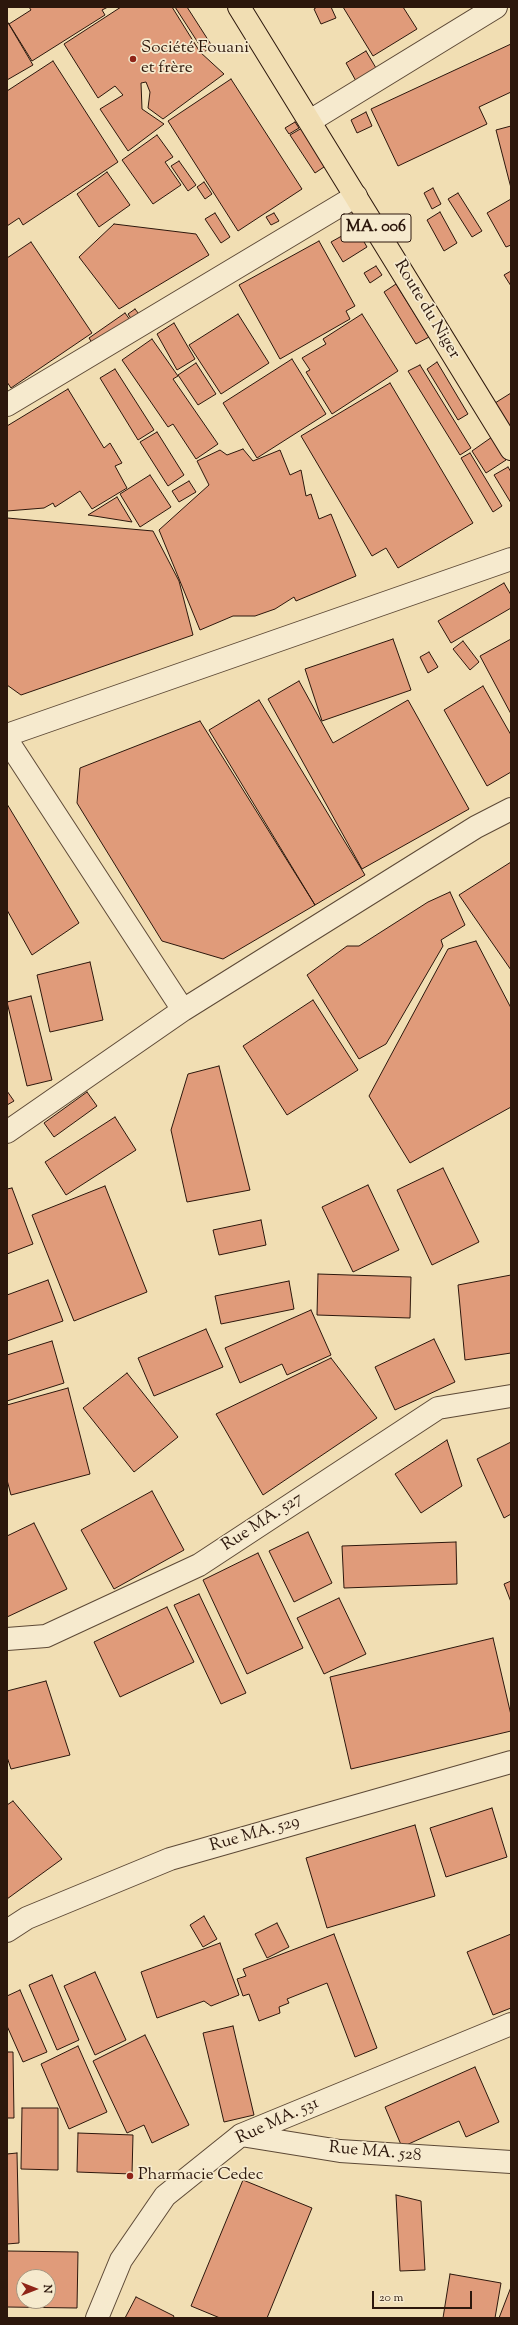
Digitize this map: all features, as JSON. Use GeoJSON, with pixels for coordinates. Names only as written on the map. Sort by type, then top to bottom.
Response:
{"type":"FeatureCollection","features":[{"type":"Feature","properties":{"kind":"main road","name":"Route du Niger"},"geometry":{"type":"LineString","coordinates":[[239,7],[511,449]]}},
{"type":"Feature","properties":{"kind":"street"},"geometry":{"type":"LineString","coordinates":[[310,121],[496,7]]}},
{"type":"Feature","properties":{"kind":"street"},"geometry":{"type":"LineString","coordinates":[[7,405],[356,196]]}},
{"type":"Feature","properties":{"kind":"street"},"geometry":{"type":"LineString","coordinates":[[7,735],[511,559]]}},
{"type":"Feature","properties":{"kind":"street"},"geometry":{"type":"LineString","coordinates":[[7,740],[183,1010]]}},
{"type":"Feature","properties":{"kind":"street"},"geometry":{"type":"LineString","coordinates":[[7,1132],[183,1010],[476,827],[511,810]]}},
{"type":"Feature","properties":{"kind":"street","name":"Rue MA. 527"},"geometry":{"type":"LineString","coordinates":[[7,1639],[46,1636],[199,1565],[438,1408],[511,1396]]}},
{"type":"Feature","properties":{"kind":"street","name":"Rue MA. 529"},"geometry":{"type":"LineString","coordinates":[[7,1931],[27,1918],[170,1859],[511,1762]]}},
{"type":"Feature","properties":{"kind":"street","name":"Rue MA. 531"},"geometry":{"type":"LineString","coordinates":[[97,2318],[121,2260],[165,2196],[241,2135],[511,2024]]}},
{"type":"Feature","properties":{"kind":"street","name":"Rue MA. 528"},"geometry":{"type":"LineString","coordinates":[[241,2135],[340,2151],[511,2162]]}},
{"type":"Feature","properties":{"kind":"building"},"geometry":{"type":"Polygon","coordinates":[[[29,7],[108,7],[102,10],[105,15],[32,61],[9,24],[31,10],[29,7]]]}},
{"type":"Feature","properties":{"kind":"building"},"geometry":{"type":"Polygon","coordinates":[[[121,7],[172,7],[200,52],[224,74],[163,119],[148,108],[150,92],[146,82],[141,83],[142,109],[164,124],[128,151],[100,109],[123,95],[115,86],[98,98],[64,44],[121,7]]]}},
{"type":"Feature","properties":{"kind":"building"},"geometry":{"type":"Polygon","coordinates":[[[175,7],[187,7],[212,46],[204,52],[175,7]]]}},
{"type":"Feature","properties":{"kind":"building"},"geometry":{"type":"Polygon","coordinates":[[[317,7],[331,7],[336,18],[321,24],[314,9],[317,7]]]}},
{"type":"Feature","properties":{"kind":"building"},"geometry":{"type":"Polygon","coordinates":[[[343,7],[403,7],[417,29],[373,56],[343,7]]]}},
{"type":"Feature","properties":{"kind":"building"},"geometry":{"type":"Polygon","coordinates":[[[7,21],[33,65],[7,80],[7,21]]]}},
{"type":"Feature","properties":{"kind":"building"},"geometry":{"type":"Polygon","coordinates":[[[511,44],[511,92],[479,107],[487,124],[398,166],[371,109],[511,44]]]}},
{"type":"Feature","properties":{"kind":"building"},"geometry":{"type":"Polygon","coordinates":[[[366,51],[376,68],[356,81],[346,63],[366,51]]]}},
{"type":"Feature","properties":{"kind":"building"},"geometry":{"type":"Polygon","coordinates":[[[53,61],[118,162],[23,225],[19,218],[7,226],[7,91],[53,61]]]}},
{"type":"Feature","properties":{"kind":"building"},"geometry":{"type":"Polygon","coordinates":[[[231,79],[302,189],[238,231],[168,121],[231,79]]]}},
{"type":"Feature","properties":{"kind":"building"},"geometry":{"type":"Polygon","coordinates":[[[366,112],[372,126],[357,133],[351,120],[366,112]]]}},
{"type":"Feature","properties":{"kind":"building"},"geometry":{"type":"Polygon","coordinates":[[[295,122],[299,128],[289,134],[285,128],[295,122]]]}},
{"type":"Feature","properties":{"kind":"building"},"geometry":{"type":"Polygon","coordinates":[[[511,126],[511,188],[496,130],[511,126]]]}},
{"type":"Feature","properties":{"kind":"building"},"geometry":{"type":"Polygon","coordinates":[[[302,128],[327,165],[315,173],[290,135],[302,128]]]}},
{"type":"Feature","properties":{"kind":"building"},"geometry":{"type":"Polygon","coordinates":[[[157,135],[173,157],[165,162],[181,185],[153,204],[122,160],[157,135]]]}},
{"type":"Feature","properties":{"kind":"building"},"geometry":{"type":"Polygon","coordinates":[[[179,161],[196,185],[188,191],[171,166],[179,161]]]}},
{"type":"Feature","properties":{"kind":"building"},"geometry":{"type":"Polygon","coordinates":[[[107,172],[130,205],[99,227],[77,194],[107,172]]]}},
{"type":"Feature","properties":{"kind":"building"},"geometry":{"type":"Polygon","coordinates":[[[204,182],[212,194],[205,199],[197,187],[204,182]]]}},
{"type":"Feature","properties":{"kind":"building"},"geometry":{"type":"Polygon","coordinates":[[[433,188],[441,204],[432,209],[424,193],[433,188]]]}},
{"type":"Feature","properties":{"kind":"building"},"geometry":{"type":"Polygon","coordinates":[[[458,193],[482,231],[472,237],[448,199],[458,193]]]}},
{"type":"Feature","properties":{"kind":"building"},"geometry":{"type":"Polygon","coordinates":[[[511,199],[511,245],[506,247],[487,213],[511,199]]]}},
{"type":"Feature","properties":{"kind":"building"},"geometry":{"type":"Polygon","coordinates":[[[440,212],[457,243],[444,251],[427,220],[440,212]]]}},
{"type":"Feature","properties":{"kind":"building"},"geometry":{"type":"Polygon","coordinates":[[[215,213],[230,237],[221,243],[205,219],[215,213]]]}},
{"type":"Feature","properties":{"kind":"building"},"geometry":{"type":"Polygon","coordinates":[[[274,213],[279,221],[271,225],[266,217],[274,213]]]}},
{"type":"Feature","properties":{"kind":"building"},"geometry":{"type":"Polygon","coordinates":[[[114,224],[196,234],[209,255],[119,309],[79,257],[114,224]]]}},
{"type":"Feature","properties":{"kind":"building"},"geometry":{"type":"Polygon","coordinates":[[[356,228],[367,247],[343,262],[331,242],[356,228]]]}},
{"type":"Feature","properties":{"kind":"building"},"geometry":{"type":"Polygon","coordinates":[[[319,241],[355,306],[346,311],[350,319],[280,359],[239,285],[319,241]]]}},
{"type":"Feature","properties":{"kind":"building"},"geometry":{"type":"Polygon","coordinates":[[[31,242],[92,333],[11,388],[7,382],[7,258],[31,242]]]}},
{"type":"Feature","properties":{"kind":"building"},"geometry":{"type":"Polygon","coordinates":[[[376,266],[382,275],[370,283],[364,273],[376,266]]]}},
{"type":"Feature","properties":{"kind":"building"},"geometry":{"type":"Polygon","coordinates":[[[511,271],[511,286],[504,275],[511,271]]]}},
{"type":"Feature","properties":{"kind":"building"},"geometry":{"type":"Polygon","coordinates":[[[396,284],[429,337],[416,344],[384,292],[396,284]]]}},
{"type":"Feature","properties":{"kind":"building"},"geometry":{"type":"Polygon","coordinates":[[[135,309],[142,318],[134,323],[128,314],[135,309]]]}},
{"type":"Feature","properties":{"kind":"building"},"geometry":{"type":"Polygon","coordinates":[[[125,313],[133,324],[96,349],[89,338],[125,313]]]}},
{"type":"Feature","properties":{"kind":"building"},"geometry":{"type":"Polygon","coordinates":[[[238,314],[269,363],[221,394],[189,345],[238,314]]]}},
{"type":"Feature","properties":{"kind":"building"},"geometry":{"type":"Polygon","coordinates":[[[362,314],[398,371],[332,414],[306,372],[310,370],[302,358],[326,344],[323,339],[362,314]]]}},
{"type":"Feature","properties":{"kind":"building"},"geometry":{"type":"Polygon","coordinates":[[[174,323],[195,359],[177,370],[157,334],[174,323]]]}},
{"type":"Feature","properties":{"kind":"building"},"geometry":{"type":"Polygon","coordinates":[[[152,339],[178,376],[173,379],[218,444],[196,459],[173,424],[168,427],[122,360],[152,339]]]}},
{"type":"Feature","properties":{"kind":"building"},"geometry":{"type":"Polygon","coordinates":[[[292,359],[326,414],[257,458],[223,403],[292,359]]]}},
{"type":"Feature","properties":{"kind":"building"},"geometry":{"type":"Polygon","coordinates":[[[437,362],[468,414],[458,420],[427,369],[437,362]]]}},
{"type":"Feature","properties":{"kind":"building"},"geometry":{"type":"Polygon","coordinates":[[[196,363],[216,394],[198,405],[178,375],[196,363]]]}},
{"type":"Feature","properties":{"kind":"building"},"geometry":{"type":"Polygon","coordinates":[[[420,365],[471,448],[460,455],[408,371],[420,365]]]}},
{"type":"Feature","properties":{"kind":"building"},"geometry":{"type":"Polygon","coordinates":[[[115,369],[154,430],[138,440],[100,378],[115,369]]]}},
{"type":"Feature","properties":{"kind":"building"},"geometry":{"type":"Polygon","coordinates":[[[390,383],[473,523],[398,568],[386,548],[372,556],[301,436],[390,383]]]}},
{"type":"Feature","properties":{"kind":"building"},"geometry":{"type":"Polygon","coordinates":[[[68,389],[104,448],[110,443],[122,463],[115,466],[127,488],[92,509],[80,491],[55,507],[53,503],[44,508],[7,511],[7,426],[68,389]]]}},
{"type":"Feature","properties":{"kind":"building"},"geometry":{"type":"Polygon","coordinates":[[[511,393],[511,429],[495,403],[511,393]]]}},
{"type":"Feature","properties":{"kind":"building"},"geometry":{"type":"Polygon","coordinates":[[[157,432],[184,475],[168,486],[140,442],[157,432]]]}},
{"type":"Feature","properties":{"kind":"building"},"geometry":{"type":"Polygon","coordinates":[[[492,437],[506,460],[486,473],[472,451],[492,437]]]}},
{"type":"Feature","properties":{"kind":"building"},"geometry":{"type":"Polygon","coordinates":[[[243,449],[253,461],[280,450],[290,475],[301,470],[306,496],[311,494],[319,519],[331,514],[356,576],[296,601],[294,597],[275,609],[255,616],[233,616],[200,630],[159,530],[209,485],[197,461],[220,450],[227,455],[243,449]]]}},
{"type":"Feature","properties":{"kind":"building"},"geometry":{"type":"Polygon","coordinates":[[[470,453],[502,506],[493,512],[461,458],[470,453]]]}},
{"type":"Feature","properties":{"kind":"building"},"geometry":{"type":"Polygon","coordinates":[[[508,467],[511,472],[511,503],[494,475],[508,467]]]}},
{"type":"Feature","properties":{"kind":"building"},"geometry":{"type":"Polygon","coordinates":[[[150,475],[171,507],[140,527],[120,494],[150,475]]]}},
{"type":"Feature","properties":{"kind":"building"},"geometry":{"type":"Polygon","coordinates":[[[189,481],[196,492],[179,502],[172,491],[189,481]]]}},
{"type":"Feature","properties":{"kind":"building"},"geometry":{"type":"Polygon","coordinates":[[[117,497],[132,522],[88,515],[117,497]]]}},
{"type":"Feature","properties":{"kind":"building"},"geometry":{"type":"Polygon","coordinates":[[[7,518],[153,531],[179,581],[193,635],[21,695],[7,685],[7,518]]]}},
{"type":"Feature","properties":{"kind":"building"},"geometry":{"type":"Polygon","coordinates":[[[504,583],[511,595],[511,608],[451,643],[438,621],[504,583]]]}},
{"type":"Feature","properties":{"kind":"building"},"geometry":{"type":"Polygon","coordinates":[[[393,639],[411,690],[322,721],[305,669],[393,639]]]}},
{"type":"Feature","properties":{"kind":"building"},"geometry":{"type":"Polygon","coordinates":[[[511,639],[511,714],[480,656],[511,639]]]}},
{"type":"Feature","properties":{"kind":"building"},"geometry":{"type":"Polygon","coordinates":[[[463,641],[479,662],[470,670],[453,649],[463,641]]]}},
{"type":"Feature","properties":{"kind":"building"},"geometry":{"type":"Polygon","coordinates":[[[429,652],[438,667],[428,673],[420,657],[429,652]]]}},
{"type":"Feature","properties":{"kind":"building"},"geometry":{"type":"Polygon","coordinates":[[[299,681],[333,743],[408,700],[469,809],[362,869],[268,699],[299,681]]]}},
{"type":"Feature","properties":{"kind":"building"},"geometry":{"type":"Polygon","coordinates":[[[483,686],[511,735],[511,772],[487,786],[444,710],[483,686]]]}},
{"type":"Feature","properties":{"kind":"building"},"geometry":{"type":"Polygon","coordinates":[[[259,700],[365,875],[315,905],[209,730],[259,700]]]}},
{"type":"Feature","properties":{"kind":"building"},"geometry":{"type":"Polygon","coordinates":[[[200,721],[315,905],[223,959],[162,941],[77,803],[80,768],[200,721]]]}},
{"type":"Feature","properties":{"kind":"building"},"geometry":{"type":"Polygon","coordinates":[[[7,804],[79,923],[32,955],[7,910],[7,804]]]}},
{"type":"Feature","properties":{"kind":"building"},"geometry":{"type":"Polygon","coordinates":[[[511,862],[511,970],[459,895],[511,862]]]}},
{"type":"Feature","properties":{"kind":"building"},"geometry":{"type":"Polygon","coordinates":[[[450,892],[465,925],[441,940],[443,946],[386,1044],[359,1059],[307,975],[347,946],[359,946],[428,902],[450,892]]]}},
{"type":"Feature","properties":{"kind":"building"},"geometry":{"type":"Polygon","coordinates":[[[476,941],[511,1008],[511,1107],[410,1163],[369,1096],[448,949],[476,941]]]}},
{"type":"Feature","properties":{"kind":"building"},"geometry":{"type":"Polygon","coordinates":[[[90,962],[103,1020],[50,1032],[37,975],[90,962]]]}},
{"type":"Feature","properties":{"kind":"building"},"geometry":{"type":"Polygon","coordinates":[[[31,996],[52,1080],[27,1086],[7,1002],[31,996]]]}},
{"type":"Feature","properties":{"kind":"building"},"geometry":{"type":"Polygon","coordinates":[[[313,1000],[358,1070],[287,1115],[243,1046],[313,1000]]]}},
{"type":"Feature","properties":{"kind":"building"},"geometry":{"type":"Polygon","coordinates":[[[219,1066],[250,1190],[187,1202],[171,1130],[188,1074],[219,1066]]]}},
{"type":"Feature","properties":{"kind":"building"},"geometry":{"type":"Polygon","coordinates":[[[7,1091],[14,1101],[7,1105],[7,1091]]]}},
{"type":"Feature","properties":{"kind":"building"},"geometry":{"type":"Polygon","coordinates":[[[87,1092],[97,1106],[54,1137],[44,1123],[87,1092]]]}},
{"type":"Feature","properties":{"kind":"building"},"geometry":{"type":"Polygon","coordinates":[[[115,1117],[136,1150],[66,1195],[45,1162],[115,1117]]]}},
{"type":"Feature","properties":{"kind":"building"},"geometry":{"type":"Polygon","coordinates":[[[443,1168],[479,1242],[432,1265],[397,1190],[443,1168]]]}},
{"type":"Feature","properties":{"kind":"building"},"geometry":{"type":"Polygon","coordinates":[[[368,1185],[399,1250],[353,1272],[322,1207],[368,1185]]]}},
{"type":"Feature","properties":{"kind":"building"},"geometry":{"type":"Polygon","coordinates":[[[105,1186],[147,1292],[74,1321],[32,1215],[105,1186]]]}},
{"type":"Feature","properties":{"kind":"building"},"geometry":{"type":"Polygon","coordinates":[[[12,1188],[33,1244],[7,1254],[7,1189],[12,1188]]]}},
{"type":"Feature","properties":{"kind":"building"},"geometry":{"type":"Polygon","coordinates":[[[261,1220],[266,1245],[219,1255],[213,1230],[261,1220]]]}},
{"type":"Feature","properties":{"kind":"building"},"geometry":{"type":"Polygon","coordinates":[[[318,1274],[411,1277],[410,1318],[317,1315],[318,1274]]]}},
{"type":"Feature","properties":{"kind":"building"},"geometry":{"type":"Polygon","coordinates":[[[511,1275],[511,1353],[465,1360],[458,1285],[511,1275]]]}},
{"type":"Feature","properties":{"kind":"building"},"geometry":{"type":"Polygon","coordinates":[[[48,1280],[63,1321],[7,1341],[7,1295],[48,1280]]]}},
{"type":"Feature","properties":{"kind":"building"},"geometry":{"type":"Polygon","coordinates":[[[289,1281],[294,1309],[221,1324],[215,1296],[289,1281]]]}},
{"type":"Feature","properties":{"kind":"building"},"geometry":{"type":"Polygon","coordinates":[[[311,1310],[331,1355],[287,1375],[282,1364],[240,1383],[225,1348],[311,1310]]]}},
{"type":"Feature","properties":{"kind":"building"},"geometry":{"type":"Polygon","coordinates":[[[206,1329],[223,1367],[154,1396],[138,1358],[206,1329]]]}},
{"type":"Feature","properties":{"kind":"building"},"geometry":{"type":"Polygon","coordinates":[[[434,1339],[455,1382],[395,1410],[375,1367],[434,1339]]]}},
{"type":"Feature","properties":{"kind":"building"},"geometry":{"type":"Polygon","coordinates":[[[52,1341],[64,1383],[7,1401],[7,1355],[52,1341]]]}},
{"type":"Feature","properties":{"kind":"building"},"geometry":{"type":"Polygon","coordinates":[[[331,1358],[377,1418],[263,1495],[216,1414],[331,1358]]]}},
{"type":"Feature","properties":{"kind":"building"},"geometry":{"type":"Polygon","coordinates":[[[127,1373],[178,1437],[134,1472],[83,1408],[127,1373]]]}},
{"type":"Feature","properties":{"kind":"building"},"geometry":{"type":"Polygon","coordinates":[[[68,1388],[90,1474],[11,1495],[7,1480],[7,1405],[68,1388]]]}},
{"type":"Feature","properties":{"kind":"building"},"geometry":{"type":"Polygon","coordinates":[[[447,1440],[462,1486],[421,1513],[395,1474],[447,1440]]]}},
{"type":"Feature","properties":{"kind":"building"},"geometry":{"type":"Polygon","coordinates":[[[511,1442],[511,1514],[504,1518],[477,1459],[511,1442]]]}},
{"type":"Feature","properties":{"kind":"building"},"geometry":{"type":"Polygon","coordinates":[[[152,1491],[184,1550],[114,1589],[81,1530],[152,1491]]]}},
{"type":"Feature","properties":{"kind":"building"},"geometry":{"type":"Polygon","coordinates":[[[34,1523],[67,1589],[7,1617],[7,1536],[34,1523]]]}},
{"type":"Feature","properties":{"kind":"building"},"geometry":{"type":"Polygon","coordinates":[[[308,1532],[332,1583],[294,1602],[269,1551],[308,1532]]]}},
{"type":"Feature","properties":{"kind":"building"},"geometry":{"type":"Polygon","coordinates":[[[456,1542],[457,1584],[344,1588],[342,1546],[456,1542]]]}},
{"type":"Feature","properties":{"kind":"building"},"geometry":{"type":"Polygon","coordinates":[[[258,1553],[303,1648],[247,1674],[203,1580],[258,1553]]]}},
{"type":"Feature","properties":{"kind":"building"},"geometry":{"type":"Polygon","coordinates":[[[511,1581],[511,1602],[504,1584],[511,1581]]]}},
{"type":"Feature","properties":{"kind":"building"},"geometry":{"type":"Polygon","coordinates":[[[199,1594],[246,1693],[221,1704],[174,1605],[199,1594]]]}},
{"type":"Feature","properties":{"kind":"building"},"geometry":{"type":"Polygon","coordinates":[[[339,1598],[366,1654],[324,1674],[297,1618],[339,1598]]]}},
{"type":"Feature","properties":{"kind":"building"},"geometry":{"type":"Polygon","coordinates":[[[167,1607],[194,1662],[120,1697],[94,1642],[167,1607]]]}},
{"type":"Feature","properties":{"kind":"building"},"geometry":{"type":"Polygon","coordinates":[[[493,1638],[511,1715],[511,1731],[351,1769],[330,1677],[493,1638]]]}},
{"type":"Feature","properties":{"kind":"building"},"geometry":{"type":"Polygon","coordinates":[[[46,1681],[70,1755],[11,1769],[7,1757],[7,1691],[46,1681]]]}},
{"type":"Feature","properties":{"kind":"building"},"geometry":{"type":"Polygon","coordinates":[[[13,1801],[62,1859],[7,1899],[7,1805],[13,1801]]]}},
{"type":"Feature","properties":{"kind":"building"},"geometry":{"type":"Polygon","coordinates":[[[492,1808],[507,1857],[446,1877],[430,1828],[492,1808]]]}},
{"type":"Feature","properties":{"kind":"building"},"geometry":{"type":"Polygon","coordinates":[[[415,1825],[435,1896],[327,1928],[306,1858],[415,1825]]]}},
{"type":"Feature","properties":{"kind":"building"},"geometry":{"type":"Polygon","coordinates":[[[204,1916],[217,1939],[203,1947],[190,1925],[204,1916]]]}},
{"type":"Feature","properties":{"kind":"building"},"geometry":{"type":"Polygon","coordinates":[[[277,1923],[289,1947],[267,1958],[255,1934],[277,1923]]]}},
{"type":"Feature","properties":{"kind":"building"},"geometry":{"type":"Polygon","coordinates":[[[334,1934],[377,2048],[355,2057],[327,1983],[287,1999],[289,2003],[279,2007],[280,2013],[259,2021],[249,1994],[243,1996],[237,1979],[246,1976],[243,1969],[334,1934]]]}},
{"type":"Feature","properties":{"kind":"building"},"geometry":{"type":"Polygon","coordinates":[[[511,1934],[511,2008],[493,2015],[467,1952],[511,1934]]]}},
{"type":"Feature","properties":{"kind":"building"},"geometry":{"type":"Polygon","coordinates":[[[220,1943],[239,1995],[211,2006],[204,2001],[157,2018],[141,1972],[220,1943]]]}},
{"type":"Feature","properties":{"kind":"building"},"geometry":{"type":"Polygon","coordinates":[[[95,1972],[126,2040],[95,2055],[64,1986],[95,1972]]]}},
{"type":"Feature","properties":{"kind":"building"},"geometry":{"type":"Polygon","coordinates":[[[52,1975],[79,2040],[57,2050],[29,1985],[52,1975]]]}},
{"type":"Feature","properties":{"kind":"building"},"geometry":{"type":"Polygon","coordinates":[[[20,1990],[47,2052],[23,2062],[7,2026],[7,1996],[20,1990]]]}},
{"type":"Feature","properties":{"kind":"building"},"geometry":{"type":"Polygon","coordinates":[[[233,2026],[254,2115],[224,2122],[203,2033],[233,2026]]]}},
{"type":"Feature","properties":{"kind":"building"},"geometry":{"type":"Polygon","coordinates":[[[145,2035],[189,2125],[152,2143],[144,2125],[127,2133],[93,2061],[145,2035]]]}},
{"type":"Feature","properties":{"kind":"building"},"geometry":{"type":"Polygon","coordinates":[[[78,2046],[107,2112],[69,2129],[41,2064],[78,2046]]]}},
{"type":"Feature","properties":{"kind":"building"},"geometry":{"type":"Polygon","coordinates":[[[7,2052],[13,2052],[14,2118],[7,2118],[7,2052]]]}},
{"type":"Feature","properties":{"kind":"building"},"geometry":{"type":"Polygon","coordinates":[[[475,2067],[499,2122],[466,2137],[459,2121],[402,2147],[385,2107],[475,2067]]]}},
{"type":"Feature","properties":{"kind":"building"},"geometry":{"type":"Polygon","coordinates":[[[22,2108],[58,2108],[58,2170],[21,2169],[22,2108]]]}},
{"type":"Feature","properties":{"kind":"building"},"geometry":{"type":"Polygon","coordinates":[[[78,2133],[133,2135],[132,2174],[77,2172],[78,2133]]]}},
{"type":"Feature","properties":{"kind":"building"},"geometry":{"type":"Polygon","coordinates":[[[17,2153],[19,2243],[7,2244],[7,2154],[17,2153]]]}},
{"type":"Feature","properties":{"kind":"building"},"geometry":{"type":"Polygon","coordinates":[[[243,2180],[312,2208],[267,2318],[220,2318],[191,2306],[243,2180]]]}},
{"type":"Feature","properties":{"kind":"building"},"geometry":{"type":"Polygon","coordinates":[[[396,2195],[421,2201],[425,2270],[400,2271],[396,2195]]]}},
{"type":"Feature","properties":{"kind":"building"},"geometry":{"type":"Polygon","coordinates":[[[7,2251],[78,2252],[77,2308],[56,2308],[56,2269],[16,2269],[16,2307],[7,2307],[7,2251]]]}},
{"type":"Feature","properties":{"kind":"building"},"geometry":{"type":"Polygon","coordinates":[[[450,2274],[501,2283],[495,2318],[443,2318],[450,2274]]]}},
{"type":"Feature","properties":{"kind":"building"},"geometry":{"type":"Polygon","coordinates":[[[511,2287],[511,2318],[499,2318],[511,2287]]]}},
{"type":"Feature","properties":{"kind":"building"},"geometry":{"type":"Polygon","coordinates":[[[136,2297],[174,2316],[173,2318],[125,2318],[136,2297]]]}},
{"type":"Feature","properties":{"kind":"place","name":"Société Fouani et frère"},"geometry":{"type":"Point","coordinates":[133,59]}},
{"type":"Feature","properties":{"kind":"place","name":"Pharmacie Cedec"},"geometry":{"type":"Point","coordinates":[130,2176]}}]}
